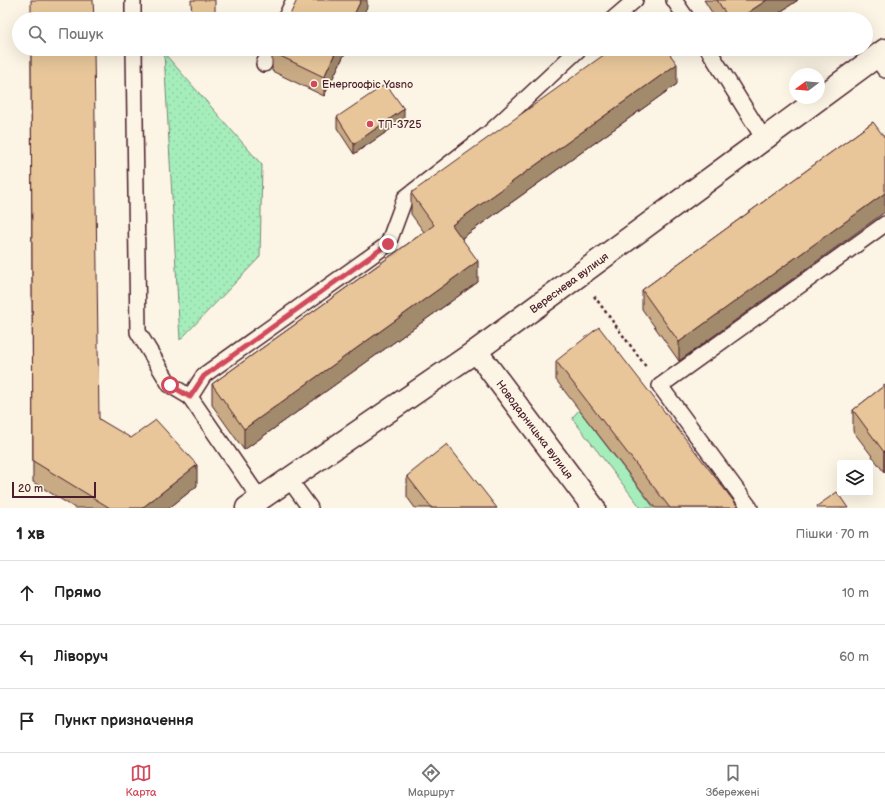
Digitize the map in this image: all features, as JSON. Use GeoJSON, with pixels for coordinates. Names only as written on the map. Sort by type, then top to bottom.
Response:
{"type":"FeatureCollection","features":[{"type":"Feature","properties":{"kind":"street","name":"Вереснева вулиця"},"geometry":{"type":"LineString","coordinates":[[254,504],[476,351],[764,139],[882,59]]}},
{"type":"Feature","properties":{"kind":"street","name":"Новодарницька вулиця"},"geometry":{"type":"LineString","coordinates":[[476,351],[594,508]]}},
{"type":"Feature","properties":{"kind":"lane"},"geometry":{"type":"LineString","coordinates":[[133,0],[133,12]]}},
{"type":"Feature","properties":{"kind":"lane"},"geometry":{"type":"LineString","coordinates":[[288,12],[294,0]]}},
{"type":"Feature","properties":{"kind":"lane"},"geometry":{"type":"LineString","coordinates":[[621,12],[635,0]]}},
{"type":"Feature","properties":{"kind":"lane"},"geometry":{"type":"LineString","coordinates":[[674,0],[683,12]]}},
{"type":"Feature","properties":{"kind":"lane"},"geometry":{"type":"LineString","coordinates":[[134,56],[138,332],[170,385],[190,397],[254,504]]}},
{"type":"Feature","properties":{"kind":"lane"},"geometry":{"type":"LineString","coordinates":[[264,64],[268,56]]}},
{"type":"Feature","properties":{"kind":"lane"},"geometry":{"type":"LineString","coordinates":[[190,397],[204,376],[388,244],[405,198],[488,134],[572,56]]}},
{"type":"Feature","properties":{"kind":"lane"},"geometry":{"type":"LineString","coordinates":[[712,56],[764,139]]}},
{"type":"Feature","properties":{"kind":"lane"},"geometry":{"type":"LineString","coordinates":[[750,508],[660,386],[885,224]]}},
{"type":"Feature","properties":{"kind":"lane"},"geometry":{"type":"LineString","coordinates":[[289,479],[310,508]]}},
{"type":"Feature","properties":{"kind":"path"},"geometry":{"type":"LineString","coordinates":[[592,294],[660,386]]}},
{"type":"Feature","properties":{"kind":"green space"},"geometry":{"type":"Polygon","coordinates":[[[164,56],[167,56],[262,165],[260,257],[180,340],[164,56]]]}},
{"type":"Feature","properties":{"kind":"green space"},"geometry":{"type":"Polygon","coordinates":[[[579,410],[654,508],[641,508],[572,418],[579,410]]]}},
{"type":"Feature","properties":{"kind":"building"},"geometry":{"type":"Polygon","coordinates":[[[31,0],[93,0],[94,12],[31,12],[31,0]]]}},
{"type":"Feature","properties":{"kind":"building"},"geometry":{"type":"Polygon","coordinates":[[[191,0],[215,0],[215,12],[192,12],[191,0]]]}},
{"type":"Feature","properties":{"kind":"building"},"geometry":{"type":"Polygon","coordinates":[[[297,0],[361,0],[355,12],[291,12],[297,0]]]}},
{"type":"Feature","properties":{"kind":"building"},"geometry":{"type":"Polygon","coordinates":[[[717,0],[767,0],[749,12],[725,12],[717,0]]]}},
{"type":"Feature","properties":{"kind":"building"},"geometry":{"type":"Polygon","coordinates":[[[31,56],[94,56],[99,419],[131,438],[156,420],[197,465],[142,508],[110,508],[33,461],[31,56]]]}},
{"type":"Feature","properties":{"kind":"building"},"geometry":{"type":"Polygon","coordinates":[[[280,56],[334,56],[324,77],[280,56]]]}},
{"type":"Feature","properties":{"kind":"building"},"geometry":{"type":"Polygon","coordinates":[[[602,56],[671,56],[677,64],[452,225],[478,261],[244,429],[212,384],[434,225],[411,193],[602,56]]]}},
{"type":"Feature","properties":{"kind":"building","name":"ТП-3725"},"geometry":{"type":"Polygon","coordinates":[[[386,84],[404,109],[354,144],[337,117],[386,84]]]}},
{"type":"Feature","properties":{"kind":"building"},"geometry":{"type":"Polygon","coordinates":[[[873,122],[885,138],[885,193],[679,342],[642,290],[873,122]]]}},
{"type":"Feature","properties":{"kind":"building"},"geometry":{"type":"Polygon","coordinates":[[[599,327],[739,508],[670,508],[556,361],[599,327]]]}},
{"type":"Feature","properties":{"kind":"building"},"geometry":{"type":"Polygon","coordinates":[[[885,385],[885,451],[884,452],[853,410],[885,385]]]}},
{"type":"Feature","properties":{"kind":"building"},"geometry":{"type":"Polygon","coordinates":[[[447,444],[497,508],[432,508],[407,476],[447,444]]]}},
{"type":"Feature","properties":{"kind":"building"},"geometry":{"type":"Polygon","coordinates":[[[837,492],[837,496],[840,496],[848,508],[818,508],[817,506],[837,492]]]}},
{"type":"Feature","properties":{"kind":"place","name":"Енергоофіс Yasno"},"geometry":{"type":"Point","coordinates":[314,84]}},
{"type":"Feature","properties":{"kind":"place","name":"ТП-3725"},"geometry":{"type":"Point","coordinates":[370,124]}},
{"type":"Feature","properties":{"kind":"route"},"geometry":{"type":"LineString","coordinates":[[170,385],[190,397],[204,376],[388,244]]}}]}
